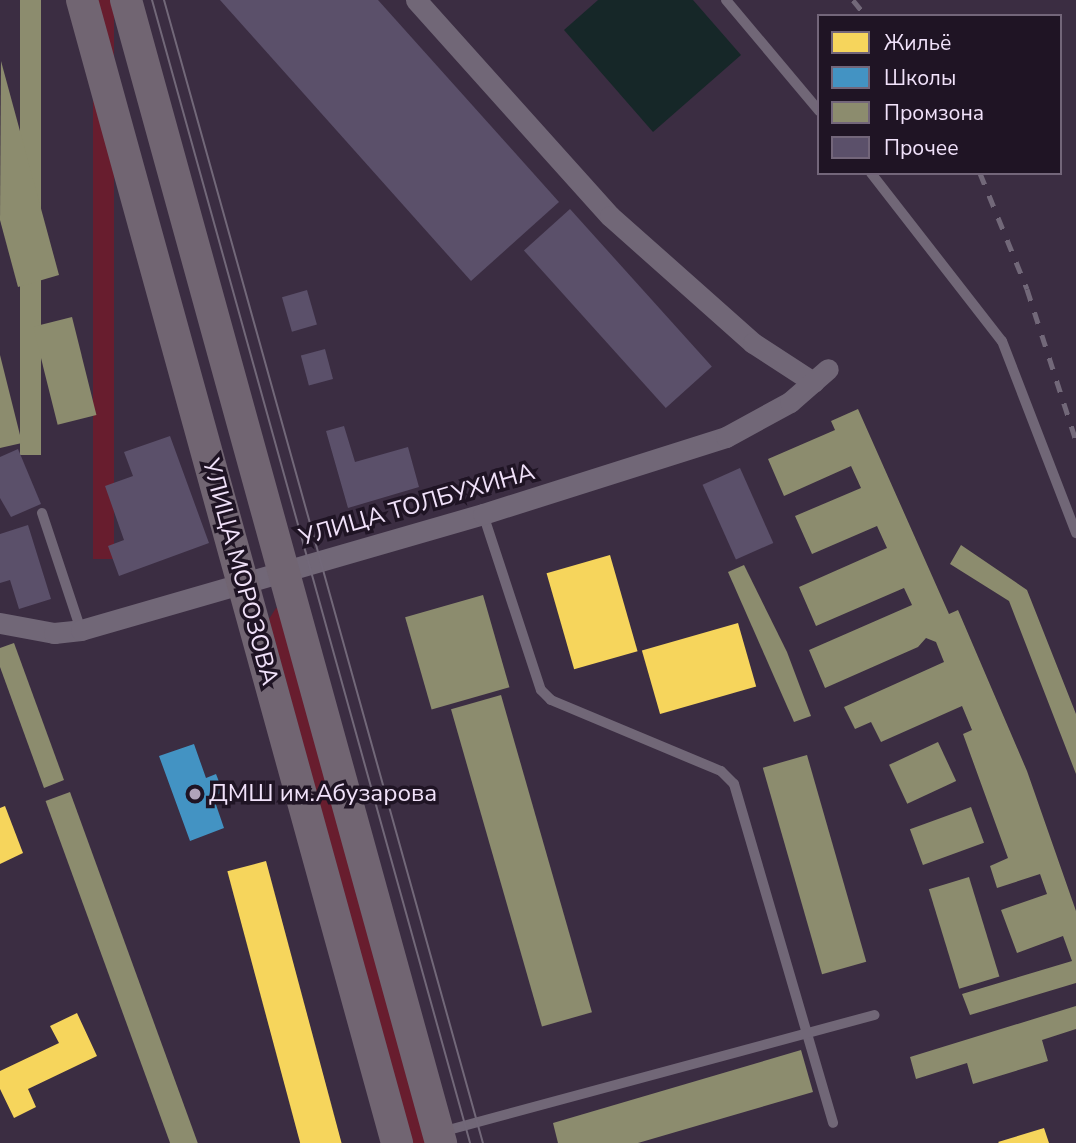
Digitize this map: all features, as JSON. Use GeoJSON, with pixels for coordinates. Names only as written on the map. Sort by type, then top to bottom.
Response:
{"type":"FeatureCollection","features":[{"type":"Feature","properties":{"kind":"main road","name":"УЛИЦА МОРОЗОВА"},"geometry":{"type":"LineString","coordinates":[[82,0],[397,1143]]}},
{"type":"Feature","properties":{"kind":"main road","name":"УЛИЦА МОРОЗОВА"},"geometry":{"type":"LineString","coordinates":[[126,0],[440,1138]]}},
{"type":"Feature","properties":{"kind":"street","name":"УЛИЦА ТОЛБУХИНА"},"geometry":{"type":"LineString","coordinates":[[0,624],[54,633],[81,630],[483,514],[726,437],[820,376],[753,343],[610,216],[415,0]]}},
{"type":"Feature","properties":{"kind":"lane"},"geometry":{"type":"LineString","coordinates":[[726,0],[817,109]]}},
{"type":"Feature","properties":{"kind":"lane"},"geometry":{"type":"LineString","coordinates":[[873,175],[1002,341],[1076,533]]}},
{"type":"Feature","properties":{"kind":"lane"},"geometry":{"type":"LineString","coordinates":[[42,513],[81,630]]}},
{"type":"Feature","properties":{"kind":"lane"},"geometry":{"type":"LineString","coordinates":[[483,514],[541,690],[551,701],[721,771],[734,784],[833,1123]]}},
{"type":"Feature","properties":{"kind":"lane"},"geometry":{"type":"LineString","coordinates":[[440,1138],[875,1015]]}},
{"type":"Feature","properties":{"kind":"shaded area"},"geometry":{"type":"Polygon","coordinates":[[[93,0],[114,0],[114,559],[93,559],[93,0]]]}},
{"type":"Feature","properties":{"kind":"shaded area"},"geometry":{"type":"Polygon","coordinates":[[[598,0],[693,0],[741,55],[653,132],[564,30],[598,0]]]}},
{"type":"Feature","properties":{"kind":"shaded area"},"geometry":{"type":"Polygon","coordinates":[[[276,608],[281,609],[432,1143],[412,1143],[269,619],[276,608]]]}},
{"type":"Feature","properties":{"kind":"building: Жильё"},"geometry":{"type":"Polygon","coordinates":[[[610,555],[638,651],[574,669],[547,573],[610,555]]]}},
{"type":"Feature","properties":{"kind":"building: Жильё"},"geometry":{"type":"Polygon","coordinates":[[[738,623],[756,686],[660,714],[642,651],[738,623]]]}},
{"type":"Feature","properties":{"kind":"building: Жильё"},"geometry":{"type":"Polygon","coordinates":[[[5,806],[23,853],[0,864],[0,808],[5,806]]]}},
{"type":"Feature","properties":{"kind":"building: Жильё"},"geometry":{"type":"Polygon","coordinates":[[[266,861],[342,1143],[300,1143],[227,871],[266,861]]]}},
{"type":"Feature","properties":{"kind":"building: Жильё"},"geometry":{"type":"Polygon","coordinates":[[[77,1013],[97,1056],[28,1089],[36,1107],[14,1118],[0,1089],[0,1071],[59,1043],[50,1026],[77,1013]]]}},
{"type":"Feature","properties":{"kind":"building: Жильё"},"geometry":{"type":"Polygon","coordinates":[[[1044,1128],[1049,1143],[998,1142],[1044,1128]]]}},
{"type":"Feature","properties":{"kind":"building: Школы","name":"ДМШ им.Абузарова"},"geometry":{"type":"Polygon","coordinates":[[[194,744],[206,778],[216,774],[223,792],[213,796],[224,828],[190,841],[159,756],[194,744]]]}},
{"type":"Feature","properties":{"kind":"building: Промзона"},"geometry":{"type":"Polygon","coordinates":[[[20,0],[41,0],[41,455],[20,455],[20,0]]]}},
{"type":"Feature","properties":{"kind":"building: Промзона"},"geometry":{"type":"Polygon","coordinates":[[[1,61],[59,275],[18,287],[0,220],[1,61]]]}},
{"type":"Feature","properties":{"kind":"building: Промзона"},"geometry":{"type":"Polygon","coordinates":[[[72,317],[96,415],[58,425],[33,327],[72,317]]]}},
{"type":"Feature","properties":{"kind":"building: Промзона"},"geometry":{"type":"Polygon","coordinates":[[[0,355],[22,443],[0,448],[0,355]]]}},
{"type":"Feature","properties":{"kind":"building: Промзона"},"geometry":{"type":"Polygon","coordinates":[[[858,409],[949,614],[958,610],[1027,771],[1076,911],[1076,983],[970,1015],[962,994],[1072,961],[1063,936],[1017,953],[1001,910],[1047,894],[1040,874],[997,888],[990,866],[1008,858],[963,734],[972,730],[962,706],[881,742],[871,722],[855,729],[844,707],[944,662],[936,642],[926,638],[918,647],[825,688],[809,650],[912,605],[904,588],[816,626],[799,587],[887,548],[877,526],[812,554],[795,516],[861,488],[851,466],[784,496],[768,459],[835,430],[831,421],[858,409]]]}},
{"type":"Feature","properties":{"kind":"building: Промзона"},"geometry":{"type":"Polygon","coordinates":[[[961,545],[1027,590],[1076,714],[1076,774],[1009,601],[950,564],[961,545]]]}},
{"type":"Feature","properties":{"kind":"building: Промзона"},"geometry":{"type":"Polygon","coordinates":[[[744,565],[787,652],[811,716],[794,722],[728,572],[744,565]]]}},
{"type":"Feature","properties":{"kind":"building: Промзона"},"geometry":{"type":"Polygon","coordinates":[[[483,595],[509,687],[432,710],[405,617],[483,595]]]}},
{"type":"Feature","properties":{"kind":"building: Промзона"},"geometry":{"type":"Polygon","coordinates":[[[14,643],[64,780],[44,788],[0,667],[0,648],[14,643]]]}},
{"type":"Feature","properties":{"kind":"building: Промзона"},"geometry":{"type":"Polygon","coordinates":[[[501,695],[592,1012],[542,1027],[451,709],[501,695]]]}},
{"type":"Feature","properties":{"kind":"building: Промзона"},"geometry":{"type":"Polygon","coordinates":[[[938,742],[956,781],[907,804],[889,765],[938,742]]]}},
{"type":"Feature","properties":{"kind":"building: Промзона"},"geometry":{"type":"Polygon","coordinates":[[[807,755],[866,962],[822,974],[763,768],[807,755]]]}},
{"type":"Feature","properties":{"kind":"building: Промзона"},"geometry":{"type":"Polygon","coordinates":[[[70,792],[198,1143],[170,1143],[46,801],[70,792]]]}},
{"type":"Feature","properties":{"kind":"building: Промзона"},"geometry":{"type":"Polygon","coordinates":[[[971,807],[984,843],[923,865],[910,829],[971,807]]]}},
{"type":"Feature","properties":{"kind":"building: Промзона"},"geometry":{"type":"Polygon","coordinates":[[[969,877],[999,976],[959,989],[929,889],[969,877]]]}},
{"type":"Feature","properties":{"kind":"building: Промзона"},"geometry":{"type":"Polygon","coordinates":[[[1076,1006],[1076,1029],[1042,1040],[1048,1061],[973,1084],[967,1063],[916,1079],[910,1057],[1076,1006]]]}},
{"type":"Feature","properties":{"kind":"building: Промзона"},"geometry":{"type":"Polygon","coordinates":[[[801,1050],[813,1092],[638,1143],[558,1143],[553,1123],[801,1050]]]}},
{"type":"Feature","properties":{"kind":"building: Прочее"},"geometry":{"type":"Polygon","coordinates":[[[220,0],[378,0],[559,202],[471,281],[220,0]]]}},
{"type":"Feature","properties":{"kind":"building: Прочее"},"geometry":{"type":"Polygon","coordinates":[[[570,209],[712,367],[666,408],[524,250],[570,209]]]}},
{"type":"Feature","properties":{"kind":"building: Прочее"},"geometry":{"type":"Polygon","coordinates":[[[307,290],[317,325],[292,332],[282,297],[307,290]]]}},
{"type":"Feature","properties":{"kind":"building: Прочее"},"geometry":{"type":"Polygon","coordinates":[[[325,349],[333,379],[309,385],[301,355],[325,349]]]}},
{"type":"Feature","properties":{"kind":"building: Прочее"},"geometry":{"type":"Polygon","coordinates":[[[344,426],[355,462],[408,447],[419,487],[348,508],[326,431],[344,426]]]}},
{"type":"Feature","properties":{"kind":"building: Прочее"},"geometry":{"type":"Polygon","coordinates":[[[170,436],[209,543],[119,576],[108,546],[124,540],[105,486],[133,476],[124,452],[170,436]]]}},
{"type":"Feature","properties":{"kind":"building: Прочее"},"geometry":{"type":"Polygon","coordinates":[[[18,449],[41,504],[11,517],[0,498],[0,457],[18,449]]]}},
{"type":"Feature","properties":{"kind":"building: Прочее"},"geometry":{"type":"Polygon","coordinates":[[[740,468],[773,543],[736,560],[703,485],[740,468]]]}},
{"type":"Feature","properties":{"kind":"building: Прочее"},"geometry":{"type":"Polygon","coordinates":[[[28,525],[51,599],[19,609],[10,580],[0,583],[0,534],[28,525]]]}},
{"type":"Feature","properties":{"kind":"tram line"},"geometry":{"type":"LineString","coordinates":[[152,0],[470,1143]]}},
{"type":"Feature","properties":{"kind":"tram line"},"geometry":{"type":"LineString","coordinates":[[164,0],[483,1143]]}},
{"type":"Feature","properties":{"kind":"railway"},"geometry":{"type":"LineString","coordinates":[[853,0],[864,14]]}},
{"type":"Feature","properties":{"kind":"railway"},"geometry":{"type":"LineString","coordinates":[[981,175],[1027,289],[1076,441]]}},
{"type":"Feature","properties":{"kind":"place","name":"ДМШ им.Абузарова"},"geometry":{"type":"Point","coordinates":[195,794]}}]}
